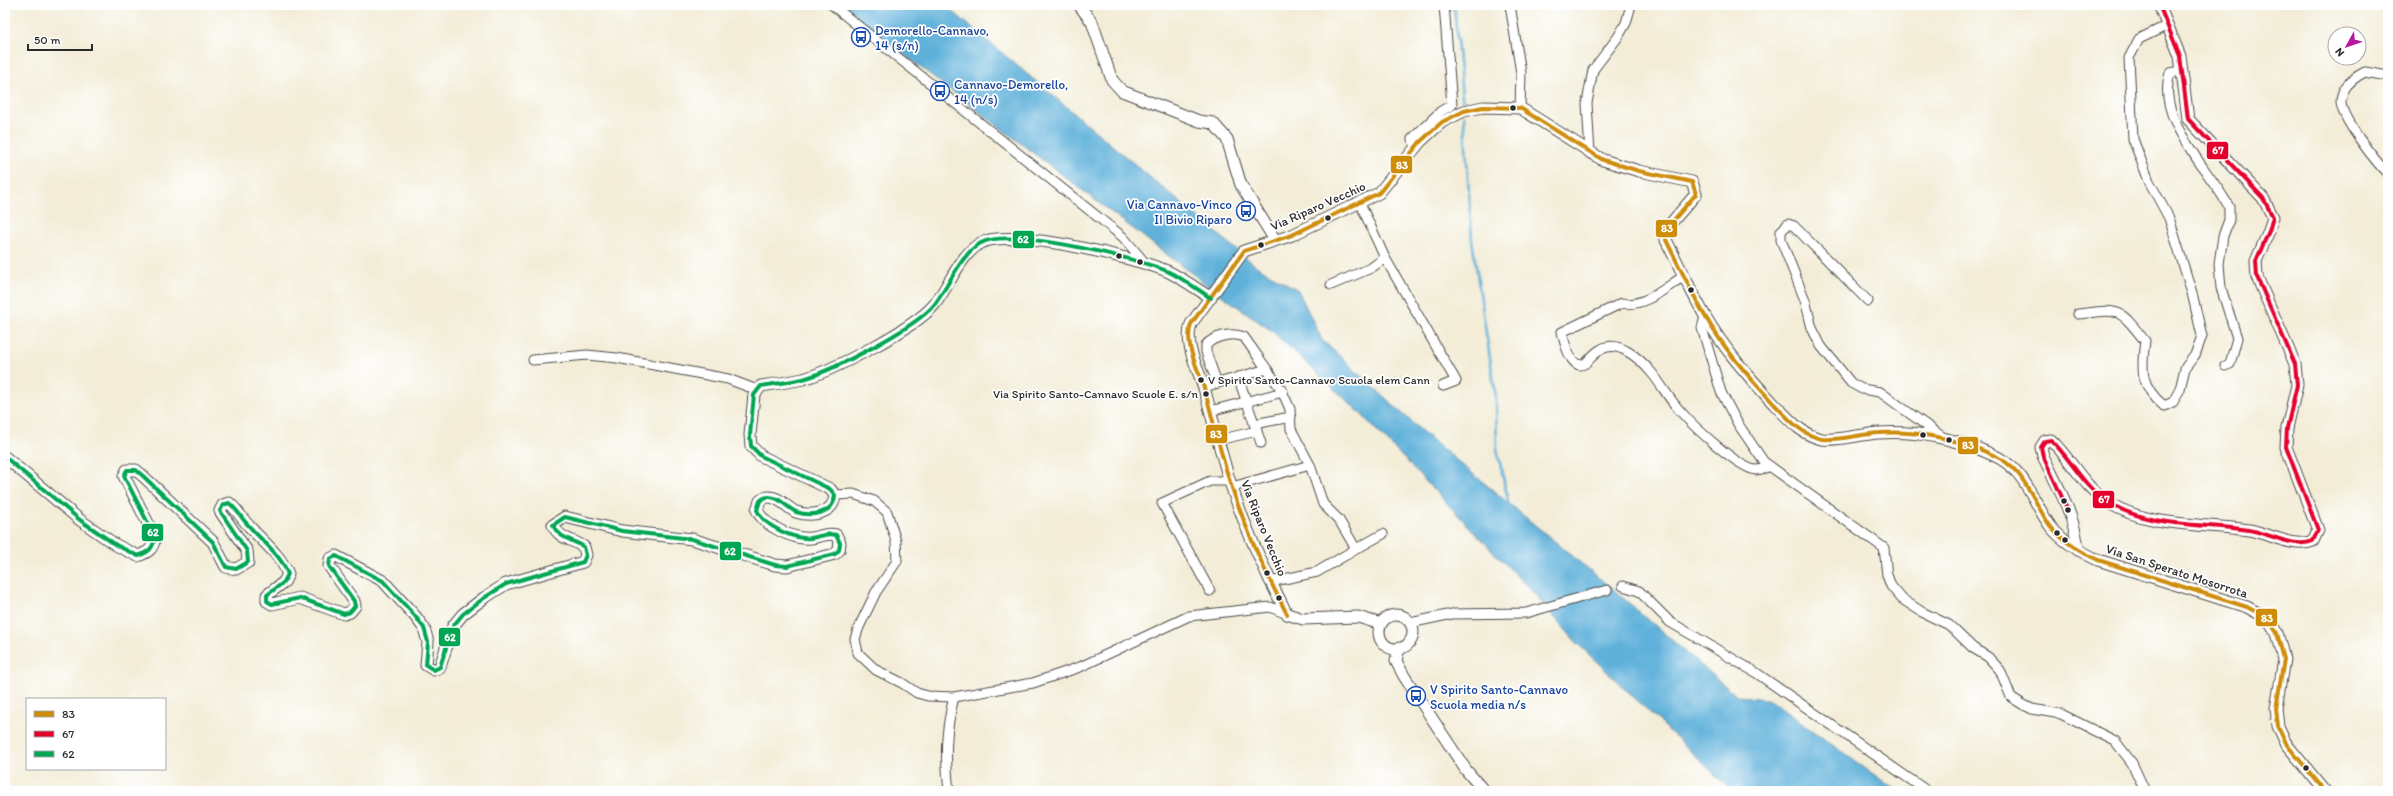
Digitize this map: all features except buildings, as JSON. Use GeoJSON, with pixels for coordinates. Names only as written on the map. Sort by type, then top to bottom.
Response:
{"type":"FeatureCollection","features":[{"type":"Feature","properties":{"kind":"street"},"geometry":{"type":"LineString","coordinates":[[832,5],[1123,237],[1145,263]]}},
{"type":"Feature","properties":{"kind":"street"},"geometry":{"type":"LineString","coordinates":[[1079,5],[1092,22],[1112,80],[1122,91],[1199,121],[1213,123],[1227,139],[1241,185],[1275,240]]}},
{"type":"Feature","properties":{"kind":"street"},"geometry":{"type":"LineString","coordinates":[[1418,145],[1412,139],[1441,111],[1452,104],[1444,5]]}},
{"type":"Feature","properties":{"kind":"street"},"geometry":{"type":"LineString","coordinates":[[1510,5],[1520,59],[1520,108],[1590,154],[1603,160],[1639,171],[1692,182],[1696,194],[1666,229],[1666,240],[1705,317],[1746,374],[1792,423],[1808,435],[1823,439],[1879,433],[1907,432],[1945,439],[1992,454],[2014,468],[2035,497],[2050,526],[2059,536],[2078,550]]}},
{"type":"Feature","properties":{"kind":"street"},"geometry":{"type":"LineString","coordinates":[[1590,154],[1587,103],[1594,70],[1626,23],[1631,5]]}},
{"type":"Feature","properties":{"kind":"street"},"geometry":{"type":"LineString","coordinates":[[2078,550],[2076,531],[2071,516],[2043,456],[2041,447],[2045,441],[2051,440],[2094,491],[2108,503],[2136,514],[2170,522],[2250,530],[2304,545],[2313,541],[2318,530],[2286,447],[2287,428],[2297,384],[2295,364],[2256,277],[2256,261],[2270,231],[2273,217],[2263,198],[2188,119],[2180,56],[2159,5]]}},
{"type":"Feature","properties":{"kind":"street"},"geometry":{"type":"LineString","coordinates":[[2078,314],[2112,310],[2127,318],[2145,340],[2142,368],[2144,379],[2150,394],[2164,406],[2173,402],[2180,389],[2185,368],[2195,355],[2202,336],[2189,280],[2169,218],[2149,181],[2134,139],[2129,58],[2139,39],[2168,26]]}},
{"type":"Feature","properties":{"kind":"street"},"geometry":{"type":"LineString","coordinates":[[2182,71],[2170,73],[2166,85],[2170,105],[2182,135],[2229,206],[2230,220],[2222,236],[2219,264],[2221,288],[2237,338],[2230,364],[2225,366]]}},
{"type":"Feature","properties":{"kind":"street"},"geometry":{"type":"LineString","coordinates":[[2388,76],[2365,72],[2353,79],[2344,90],[2341,102],[2348,118],[2378,164],[2388,174]]}},
{"type":"Feature","properties":{"kind":"street","name":"Via Riparo Vecchio"},"geometry":{"type":"LineString","coordinates":[[1287,614],[1270,582],[1231,484],[1204,387],[1189,343],[1188,333],[1192,324],[1244,251],[1292,235],[1379,193],[1418,145],[1442,122],[1464,111],[1483,107],[1520,108]]}},
{"type":"Feature","properties":{"kind":"street"},"geometry":{"type":"LineString","coordinates":[[1360,203],[1385,258],[1456,380],[1443,386]]}},
{"type":"Feature","properties":{"kind":"street"},"geometry":{"type":"LineString","coordinates":[[1868,300],[1794,226],[1788,224],[1781,231],[1781,240],[1805,300],[1812,328],[1821,346],[1851,383],[1862,389],[1880,392],[1945,439]]}},
{"type":"Feature","properties":{"kind":"street"},"geometry":{"type":"LineString","coordinates":[[5,456],[80,520],[116,545],[138,556],[148,552],[154,546],[155,537],[124,476],[127,470],[136,470],[143,476],[213,542],[226,567],[236,570],[248,562],[247,551],[220,511],[223,505],[228,503],[235,508],[250,528],[284,562],[288,574],[284,582],[267,595],[267,601],[272,604],[300,598],[344,614],[350,612],[355,606],[354,601],[329,566],[330,559],[336,556],[383,581],[415,616],[424,628],[428,642],[426,665],[434,670],[440,667],[453,626],[463,614],[484,598],[506,584],[583,562],[586,555],[584,547],[558,535],[553,525],[559,519],[565,517],[622,531],[692,539],[775,565],[787,566],[835,554],[839,550],[840,543],[836,535],[830,533],[810,538],[797,536],[767,523],[757,510],[760,500],[768,496],[797,512],[816,513],[829,510],[835,504],[835,495],[830,489],[761,456],[751,446],[753,409],[757,390],[761,386],[804,378],[844,361],[900,332],[931,308],[966,257],[981,242],[1023,239],[1097,252],[1145,263],[1169,272],[1212,296]]}},
{"type":"Feature","properties":{"kind":"street"},"geometry":{"type":"LineString","coordinates":[[1331,285],[1371,268],[1385,258]]}},
{"type":"Feature","properties":{"kind":"street"},"geometry":{"type":"LineString","coordinates":[[1684,276],[1651,297],[1630,305],[1622,303],[1562,332],[1566,347],[1573,361],[1578,364],[1584,364],[1601,348],[1618,346],[1632,354],[1650,371],[1682,413],[1734,460],[1756,470],[1768,467]]}},
{"type":"Feature","properties":{"kind":"street"},"geometry":{"type":"LineString","coordinates":[[1705,317],[1702,328],[1721,392],[1738,424],[1768,467],[1884,548],[1887,575],[1891,586],[1902,599],[1922,612],[1949,625],[1973,648],[1988,657],[2000,670],[2007,683],[2011,697],[2032,709],[2061,714],[2115,741],[2132,762],[2145,791]]}},
{"type":"Feature","properties":{"kind":"street"},"geometry":{"type":"LineString","coordinates":[[1217,383],[1206,352],[1206,345],[1211,339],[1230,335],[1244,337],[1283,392],[1291,417],[1291,430],[1310,465],[1323,504],[1339,520],[1356,549]]}},
{"type":"Feature","properties":{"kind":"street"},"geometry":{"type":"LineString","coordinates":[[533,360],[587,355],[617,358],[728,379],[757,390]]}},
{"type":"Feature","properties":{"kind":"street"},"geometry":{"type":"LineString","coordinates":[[1204,387],[1267,369]]}},
{"type":"Feature","properties":{"kind":"street"},"geometry":{"type":"LineString","coordinates":[[1238,377],[1245,402],[1261,443]]}},
{"type":"Feature","properties":{"kind":"street"},"geometry":{"type":"LineString","coordinates":[[1210,411],[1283,392]]}},
{"type":"Feature","properties":{"kind":"street"},"geometry":{"type":"LineString","coordinates":[[1218,440],[1291,417]]}},
{"type":"Feature","properties":{"kind":"street"},"geometry":{"type":"LineString","coordinates":[[1210,591],[1162,503],[1210,481],[1231,484],[1310,465]]}},
{"type":"Feature","properties":{"kind":"street"},"geometry":{"type":"LineString","coordinates":[[835,495],[853,494],[874,501],[887,512],[896,541],[897,561],[876,592],[859,626],[855,639],[858,653],[876,670],[902,683],[917,693],[938,698],[954,697],[1033,683],[1080,667],[1189,616],[1270,607],[1303,619],[1358,616],[1381,624]]}},
{"type":"Feature","properties":{"kind":"street"},"geometry":{"type":"LineString","coordinates":[[1270,582],[1317,572],[1383,534]]}},
{"type":"Feature","properties":{"kind":"street","name":"Via San Sperato Mosorrota"},"geometry":{"type":"LineString","coordinates":[[2078,550],[2098,560],[2247,607],[2267,618],[2277,633],[2284,659],[2276,709],[2278,726],[2287,745],[2325,791]]}},
{"type":"Feature","properties":{"kind":"street"},"geometry":{"type":"LineString","coordinates":[[1623,586],[1639,591],[1670,622],[1756,672],[1928,791]]}},
{"type":"Feature","properties":{"kind":"street"},"geometry":{"type":"LineString","coordinates":[[1410,623],[1452,614],[1526,613],[1606,590]]}},
{"type":"Feature","properties":{"kind":"street"},"geometry":{"type":"LineString","coordinates":[[1399,615],[1410,623],[1412,631],[1411,639],[1406,645],[1398,648],[1385,645],[1379,631],[1381,624],[1392,616],[1399,615]]}},
{"type":"Feature","properties":{"kind":"street"},"geometry":{"type":"LineString","coordinates":[[1398,648],[1396,661],[1404,676],[1466,770],[1484,791]]}},
{"type":"Feature","properties":{"kind":"street"},"geometry":{"type":"LineString","coordinates":[[949,791],[945,748],[947,726],[954,697]]}},
{"type":"Feature","properties":{"kind":"water"},"geometry":{"type":"Polygon","coordinates":[[[845,5],[945,5],[1256,266],[1298,290],[1322,340],[1426,435],[1622,597],[1737,696],[1768,699],[1897,791],[1732,791],[1576,642],[1537,597],[1360,413],[1272,331],[1203,282],[869,28],[845,5]]]}},
{"type":"Feature","properties":{"kind":"waterway"},"geometry":{"type":"LineString","coordinates":[[1454,5],[1463,108]]}},
{"type":"Feature","properties":{"kind":"waterway"},"geometry":{"type":"LineString","coordinates":[[1464,115],[1472,240],[1496,398],[1497,449],[1509,505]]}},
{"type":"Feature","properties":{"kind":"transit line","name":"67"},"geometry":{"type":"LineString","coordinates":[[2068,510],[2043,456],[2041,447],[2045,441],[2051,440],[2085,482],[2100,497],[2125,511],[2142,517],[2159,521],[2249,530],[2281,540],[2298,543],[2313,541],[2318,530],[2286,447],[2287,428],[2297,385],[2295,364],[2257,277],[2256,261],[2269,231],[2273,217],[2263,198],[2188,119],[2180,56],[2159,5]]}},
{"type":"Feature","properties":{"kind":"transit line","name":"83"},"geometry":{"type":"LineString","coordinates":[[1287,614],[1256,549],[1230,482],[1204,388],[1190,348],[1189,332],[1191,324],[1244,251],[1292,235],[1379,193],[1420,142],[1442,122],[1464,111],[1483,107],[1520,108],[1603,160],[1639,171],[1692,182],[1696,194],[1666,229],[1666,240],[1712,328],[1737,362],[1755,383],[1784,415],[1801,430],[1814,437],[1822,439],[1893,432],[1922,434],[1964,444],[1991,454],[2003,460],[2013,468],[2027,486],[2051,527],[2067,542],[2079,550],[2098,560],[2247,607],[2267,618],[2277,633],[2284,659],[2276,709],[2278,726],[2287,745],[2325,791]]}},
{"type":"Feature","properties":{"kind":"transit line","name":"62"},"geometry":{"type":"LineString","coordinates":[[5,457],[80,520],[116,545],[138,556],[150,550],[155,537],[124,476],[127,470],[136,470],[143,476],[213,542],[226,567],[236,569],[248,562],[247,551],[220,511],[223,505],[229,503],[276,554],[288,574],[284,582],[267,595],[267,601],[272,604],[300,598],[344,614],[350,612],[355,606],[354,601],[329,566],[330,559],[336,556],[383,581],[415,616],[424,628],[428,642],[426,665],[434,670],[440,667],[453,626],[463,614],[484,598],[506,584],[583,562],[586,555],[584,547],[562,536],[553,525],[565,517],[622,531],[692,539],[775,565],[787,566],[835,554],[839,550],[840,543],[836,535],[830,534],[811,538],[796,537],[780,531],[766,521],[757,510],[761,500],[766,497],[772,497],[776,498],[796,512],[815,514],[826,510],[831,506],[835,495],[830,489],[761,456],[751,446],[750,435],[754,395],[761,386],[803,379],[833,367],[872,348],[910,325],[934,305],[967,255],[981,243],[996,239],[1018,239],[1044,241],[1102,252],[1151,265],[1167,271],[1184,280],[1211,298]]}},
{"type":"Feature","properties":{"kind":"place","name":"Demorello-Cannavo, 14 (s/n)"},"geometry":{"type":"Point","coordinates":[861,37]}},
{"type":"Feature","properties":{"kind":"place","name":"Cannavo-Demorello, 14 (n/s)"},"geometry":{"type":"Point","coordinates":[940,91]}},
{"type":"Feature","properties":{"kind":"place","name":"Via Cannavo-Vinco II Bivio Riparo"},"geometry":{"type":"Point","coordinates":[1246,211]}},
{"type":"Feature","properties":{"kind":"place","name":"V Spirito Santo-Cannavo Scuola elem Cann"},"geometry":{"type":"Point","coordinates":[1201,380]}},
{"type":"Feature","properties":{"kind":"place","name":"Via Spirito Santo-Cannavo Scuole E. s/n"},"geometry":{"type":"Point","coordinates":[1206,394]}},
{"type":"Feature","properties":{"kind":"place","name":"V Spirito Santo-Cannavo Scuola media n/s"},"geometry":{"type":"Point","coordinates":[1416,696]}}]}
